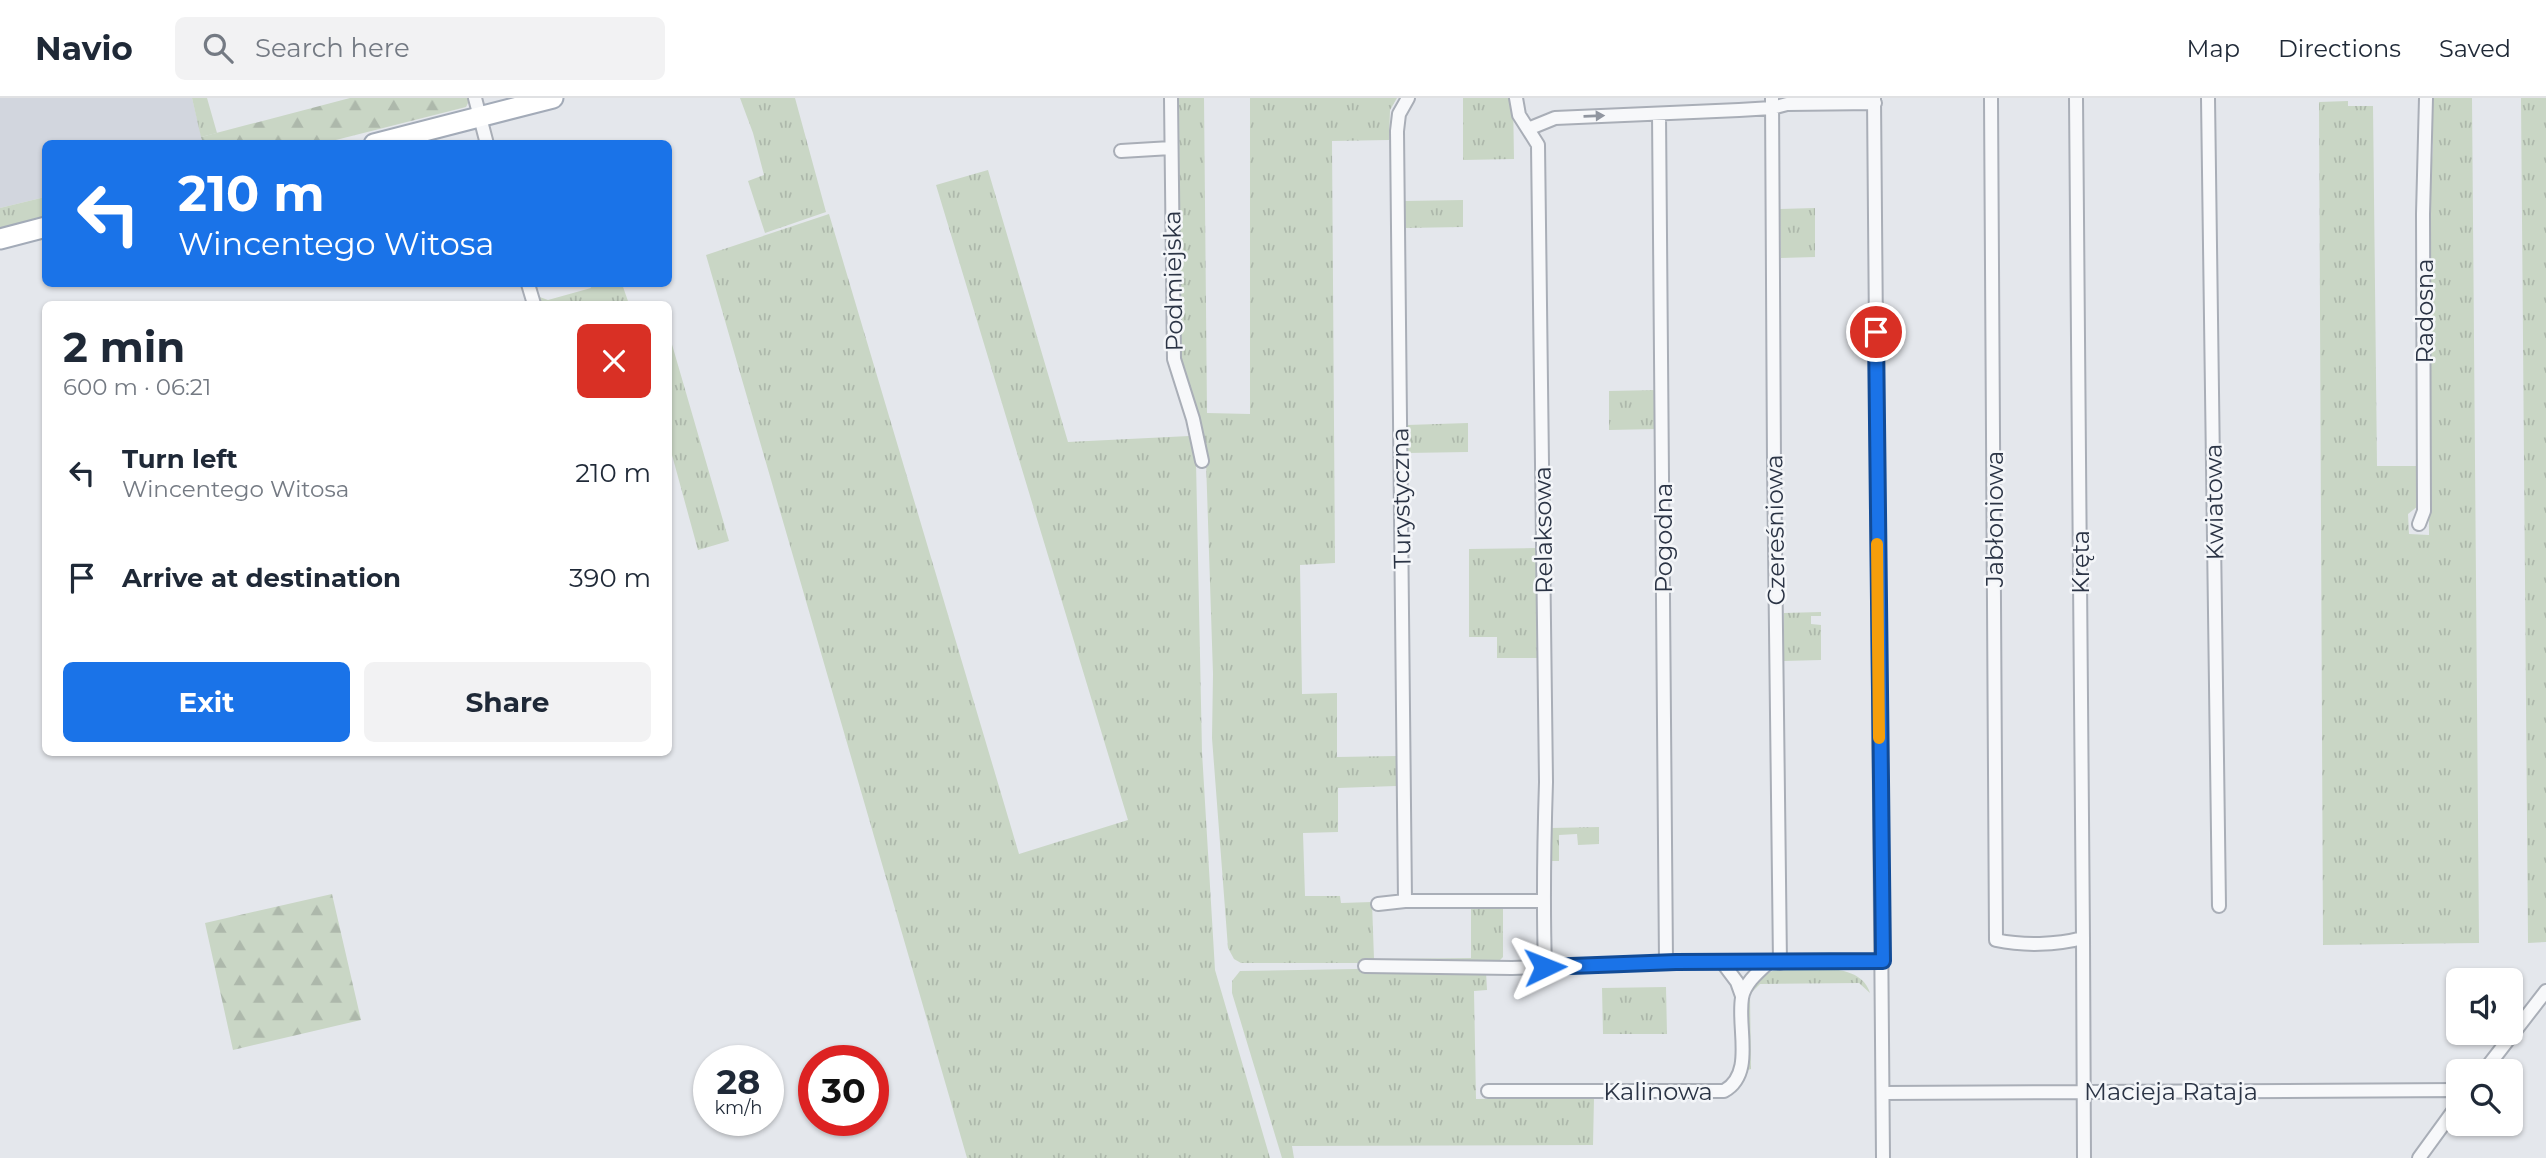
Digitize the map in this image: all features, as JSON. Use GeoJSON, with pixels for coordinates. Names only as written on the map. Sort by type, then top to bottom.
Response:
{"type":"FeatureCollection","features":[{"type":"Feature","properties":{"kind":"main road"},"geometry":{"type":"LineString","coordinates":[[385,140],[477,107],[554,98]]}},
{"type":"Feature","properties":{"kind":"main road"},"geometry":{"type":"LineString","coordinates":[[0,239],[42,228]]}},
{"type":"Feature","properties":{"kind":"street","name":"Podmiejska"},"geometry":{"type":"LineString","coordinates":[[1171,98],[1174,359],[1193,419],[1202,461]]}},
{"type":"Feature","properties":{"kind":"street","name":"Turystyczna"},"geometry":{"type":"LineString","coordinates":[[1405,901],[1397,131],[1399,114],[1408,98]]}},
{"type":"Feature","properties":{"kind":"street","name":"Relaksowa"},"geometry":{"type":"LineString","coordinates":[[1516,98],[1519,116],[1538,145],[1546,782],[1546,877],[1543,901],[1545,967]]}},
{"type":"Feature","properties":{"kind":"street","name":"Jabłoniowa"},"geometry":{"type":"LineString","coordinates":[[1990,98],[1996,940],[2020,944],[2058,943],[2083,938]]}},
{"type":"Feature","properties":{"kind":"street","name":"Kręta"},"geometry":{"type":"LineString","coordinates":[[2076,98],[2084,1158]]}},
{"type":"Feature","properties":{"kind":"street","name":"Kwiatowa"},"geometry":{"type":"LineString","coordinates":[[2208,98],[2219,906]]}},
{"type":"Feature","properties":{"kind":"street","name":"Radosna"},"geometry":{"type":"LineString","coordinates":[[2418,524],[2424,511],[2423,214],[2426,98]]}},
{"type":"Feature","properties":{"kind":"street"},"geometry":{"type":"LineString","coordinates":[[1528,129],[1555,118],[1659,114],[1772,103],[1875,100],[1883,1158]]}},
{"type":"Feature","properties":{"kind":"street","name":"Czereśniowa"},"geometry":{"type":"LineString","coordinates":[[1772,103],[1774,963]]}},
{"type":"Feature","properties":{"kind":"street"},"geometry":{"type":"LineString","coordinates":[[477,107],[486,140]]}},
{"type":"Feature","properties":{"kind":"street","name":"Pogodna"},"geometry":{"type":"LineString","coordinates":[[1659,114],[1666,963]]}},
{"type":"Feature","properties":{"kind":"street"},"geometry":{"type":"LineString","coordinates":[[1121,150],[1171,148]]}},
{"type":"Feature","properties":{"kind":"street"},"geometry":{"type":"LineString","coordinates":[[1378,904],[1405,901],[1543,901]]}},
{"type":"Feature","properties":{"kind":"street"},"geometry":{"type":"LineString","coordinates":[[1365,965],[1545,967],[1883,961]]}},
{"type":"Feature","properties":{"kind":"street"},"geometry":{"type":"LineString","coordinates":[[1722,962],[1737,982],[1742,996]]}},
{"type":"Feature","properties":{"kind":"street"},"geometry":{"type":"LineString","coordinates":[[1742,996],[1756,974],[1774,963]]}},
{"type":"Feature","properties":{"kind":"street"},"geometry":{"type":"LineString","coordinates":[[2493,1059],[2546,991]]}},
{"type":"Feature","properties":{"kind":"street","name":"Kalinowa"},"geometry":{"type":"LineString","coordinates":[[1488,1091],[1724,1091],[1735,1085],[1741,1073],[1742,996]]}},
{"type":"Feature","properties":{"kind":"street","name":"Macieja Rataja"},"geometry":{"type":"LineString","coordinates":[[1883,1093],[2446,1090]]}},
{"type":"Feature","properties":{"kind":"street"},"geometry":{"type":"LineString","coordinates":[[2419,1158],[2446,1121]]}},
{"type":"Feature","properties":{"kind":"shaded area"},"geometry":{"type":"Polygon","coordinates":[[[0,98],[192,98],[202,140],[42,140],[42,198],[0,208],[0,98]]]}},
{"type":"Feature","properties":{"kind":"green space"},"geometry":{"type":"Polygon","coordinates":[[[192,98],[207,98],[217,133],[201,137],[192,98]]]}},
{"type":"Feature","properties":{"kind":"green space"},"geometry":{"type":"Polygon","coordinates":[[[350,98],[468,98],[469,101],[466,107],[336,140],[202,140],[201,137],[350,98]]]}},
{"type":"Feature","properties":{"kind":"green space"},"geometry":{"type":"Polygon","coordinates":[[[740,98],[795,98],[826,212],[765,233],[748,181],[764,175],[740,98]]]}},
{"type":"Feature","properties":{"kind":"green space"},"geometry":{"type":"Polygon","coordinates":[[[1179,98],[1204,98],[1207,413],[1250,414],[1250,98],[1397,98],[1390,110],[1389,140],[1332,141],[1335,563],[1300,565],[1302,694],[1337,693],[1337,757],[1396,756],[1396,786],[1338,788],[1338,832],[1303,833],[1305,896],[1340,896],[1341,903],[1372,902],[1374,959],[1471,958],[1471,908],[1503,908],[1503,957],[1497,963],[1241,963],[1234,959],[1228,948],[1212,738],[1213,674],[1206,461],[1180,357],[1179,98]]]}},
{"type":"Feature","properties":{"kind":"green space"},"geometry":{"type":"Polygon","coordinates":[[[1463,98],[1513,98],[1514,159],[1463,160],[1463,98]]]}},
{"type":"Feature","properties":{"kind":"green space"},"geometry":{"type":"Polygon","coordinates":[[[2432,98],[2472,98],[2479,943],[2323,945],[2319,102],[2348,101],[2348,106],[2373,106],[2377,466],[2419,466],[2418,506],[2408,514],[2409,534],[2429,535],[2428,216],[2433,147],[2432,98]]]}},
{"type":"Feature","properties":{"kind":"green space"},"geometry":{"type":"Polygon","coordinates":[[[2521,98],[2546,98],[2546,942],[2528,943],[2521,98]]]}},
{"type":"Feature","properties":{"kind":"green space"},"geometry":{"type":"Polygon","coordinates":[[[988,170],[1068,442],[1189,436],[1196,461],[1202,752],[1215,970],[1270,1158],[967,1158],[706,255],[829,214],[1019,854],[1128,820],[936,185],[988,170]]]}},
{"type":"Feature","properties":{"kind":"green space"},"geometry":{"type":"Polygon","coordinates":[[[42,198],[42,217],[0,228],[0,208],[42,198]]]}},
{"type":"Feature","properties":{"kind":"green space"},"geometry":{"type":"Polygon","coordinates":[[[1463,200],[1463,227],[1405,228],[1404,201],[1463,200]]]}},
{"type":"Feature","properties":{"kind":"green space"},"geometry":{"type":"Polygon","coordinates":[[[1815,208],[1815,257],[1781,258],[1780,209],[1815,208]]]}},
{"type":"Feature","properties":{"kind":"green space"},"geometry":{"type":"Polygon","coordinates":[[[623,287],[628,301],[536,301],[534,295],[548,300],[591,288],[623,287]]]}},
{"type":"Feature","properties":{"kind":"green space"},"geometry":{"type":"Polygon","coordinates":[[[672,344],[729,541],[698,550],[672,455],[672,344]]]}},
{"type":"Feature","properties":{"kind":"green space"},"geometry":{"type":"Polygon","coordinates":[[[1656,390],[1657,429],[1609,430],[1609,391],[1656,390]]]}},
{"type":"Feature","properties":{"kind":"green space"},"geometry":{"type":"Polygon","coordinates":[[[1468,423],[1468,452],[1407,453],[1407,425],[1468,423]]]}},
{"type":"Feature","properties":{"kind":"green space"},"geometry":{"type":"Polygon","coordinates":[[[1536,548],[1537,658],[1497,658],[1497,637],[1469,637],[1469,549],[1536,548]]]}},
{"type":"Feature","properties":{"kind":"green space"},"geometry":{"type":"Polygon","coordinates":[[[1821,612],[1821,616],[1811,616],[1811,624],[1821,625],[1821,660],[1784,661],[1784,613],[1821,612]]]}},
{"type":"Feature","properties":{"kind":"green space"},"geometry":{"type":"Polygon","coordinates":[[[1599,827],[1599,844],[1578,845],[1577,834],[1559,835],[1559,861],[1551,861],[1551,828],[1599,827]]]}},
{"type":"Feature","properties":{"kind":"green space"},"geometry":{"type":"Polygon","coordinates":[[[332,894],[361,1020],[233,1050],[205,923],[332,894]]]}},
{"type":"Feature","properties":{"kind":"green space"},"geometry":{"type":"Polygon","coordinates":[[[1787,968],[1822,968],[1846,972],[1865,983],[1870,993],[1859,983],[1760,984],[1750,994],[1758,980],[1770,972],[1787,968]]]}},
{"type":"Feature","properties":{"kind":"green space"},"geometry":{"type":"Polygon","coordinates":[[[1356,969],[1486,972],[1487,990],[1474,991],[1476,1099],[1594,1098],[1593,1145],[1292,1146],[1294,1158],[1282,1158],[1232,993],[1232,981],[1240,971],[1356,969]]]}},
{"type":"Feature","properties":{"kind":"green space"},"geometry":{"type":"Polygon","coordinates":[[[1666,987],[1667,1034],[1603,1034],[1602,988],[1666,987]]]}},
{"type":"Feature","properties":{"kind":"green space"},"geometry":{"type":"Polygon","coordinates":[[[1750,995],[1751,1069],[1748,1070],[1745,1022],[1750,995]]]}},
{"type":"Feature","properties":{"kind":"slow traffic"},"geometry":{"type":"LineString","coordinates":[[1877,544],[1879,738]]}},
{"type":"Feature","properties":{"kind":"route"},"geometry":{"type":"LineString","coordinates":[[1545,967],[1676,962],[1883,961],[1876,332]]}}]}
